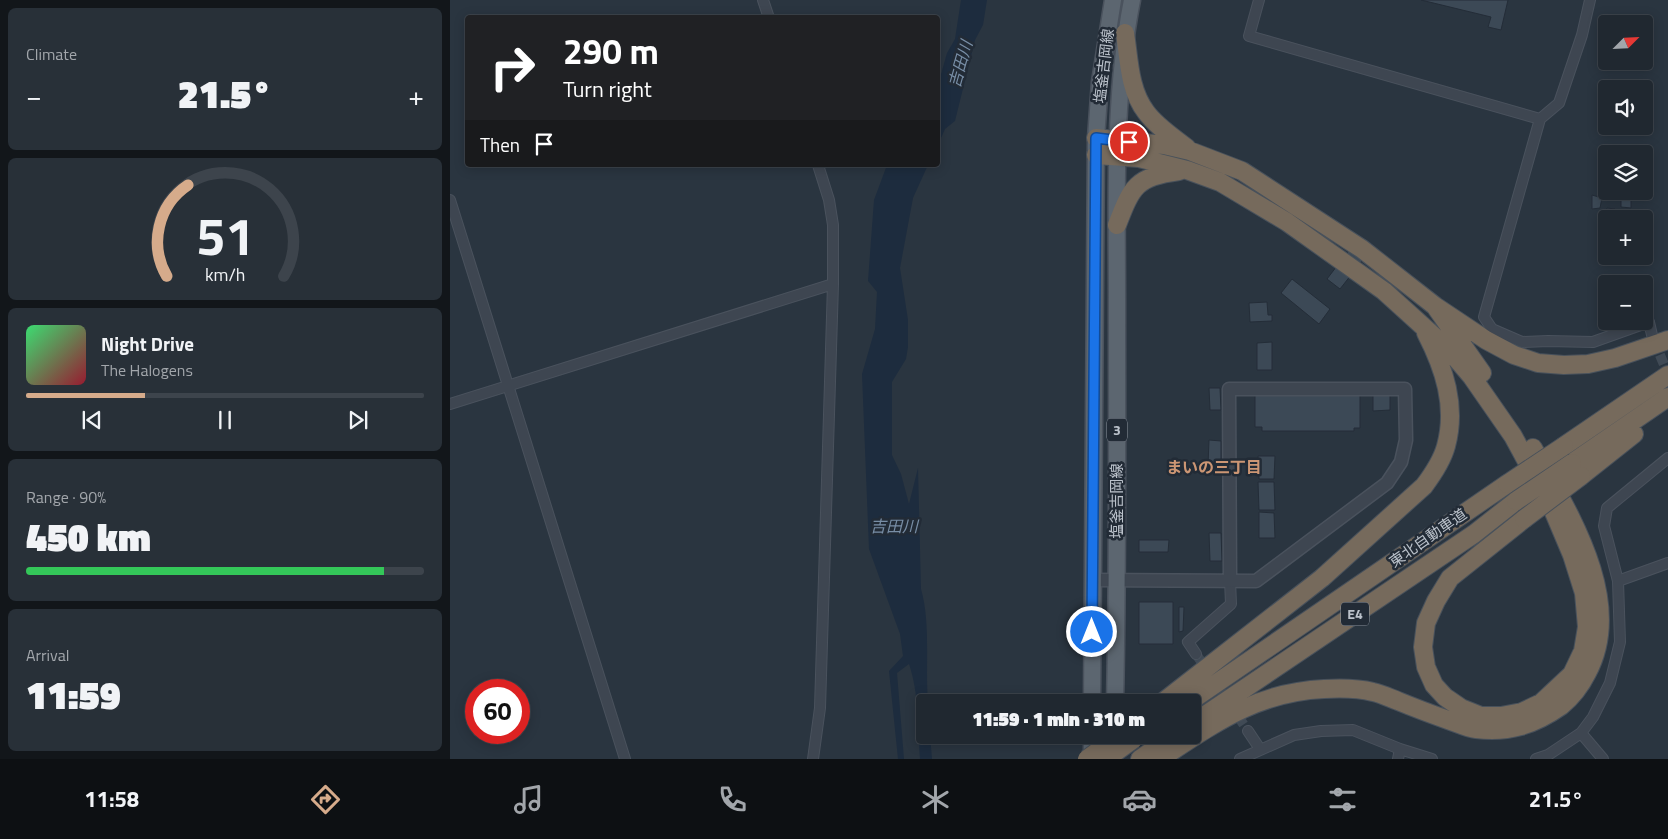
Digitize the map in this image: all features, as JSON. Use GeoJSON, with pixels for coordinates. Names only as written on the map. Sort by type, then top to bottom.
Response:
{"type":"FeatureCollection","features":[{"type":"Feature","properties":{"kind":"highway"},"geometry":{"type":"LineString","coordinates":[[1125,33],[1133,84],[1139,101],[1146,112],[1162,128],[1190,151]]}},
{"type":"Feature","properties":{"kind":"highway"},"geometry":{"type":"LineString","coordinates":[[1096,147],[1118,149],[1164,145],[1190,151],[1242,172],[1362,249],[1435,306],[1486,340],[1514,355],[1538,363],[1588,364],[1615,358],[1660,338]]}},
{"type":"Feature","properties":{"kind":"highway"},"geometry":{"type":"LineString","coordinates":[[1118,149],[1139,158],[1187,170],[1220,182],[1287,222],[1384,291],[1448,349],[1472,377],[1513,436],[1553,510],[1572,555],[1584,593],[1587,626],[1583,651],[1572,674],[1541,703],[1522,712],[1501,716],[1481,716],[1461,708],[1445,697],[1434,685],[1426,667],[1423,647],[1426,623],[1450,578],[1524,519],[1576,469],[1668,408]]}},
{"type":"Feature","properties":{"kind":"highway"},"geometry":{"type":"LineString","coordinates":[[1117,225],[1126,200],[1141,181],[1158,174],[1187,170]]}},
{"type":"Feature","properties":{"kind":"highway"},"geometry":{"type":"LineString","coordinates":[[1160,759],[1240,709],[1261,700],[1291,692],[1351,688],[1375,692],[1474,729],[1502,731],[1526,725],[1546,717],[1566,702],[1582,684],[1593,662],[1601,618],[1598,592],[1586,552],[1564,505],[1526,436],[1435,306]]}},
{"type":"Feature","properties":{"kind":"highway"},"geometry":{"type":"LineString","coordinates":[[1172,694],[1322,578],[1404,506],[1437,468],[1446,446],[1450,423],[1450,402],[1446,378],[1422,324]]}},
{"type":"Feature","properties":{"kind":"highway","name":"東北自動車道"},"geometry":{"type":"LineString","coordinates":[[1201,694],[1668,375]]}},
{"type":"Feature","properties":{"kind":"highway","name":"東北自動車道"},"geometry":{"type":"LineString","coordinates":[[1201,718],[1474,534],[1516,501],[1576,469],[1668,397]]}},
{"type":"Feature","properties":{"kind":"highway"},"geometry":{"type":"LineString","coordinates":[[1088,759],[1117,744]]}},
{"type":"Feature","properties":{"kind":"highway"},"geometry":{"type":"LineString","coordinates":[[1106,759],[1123,744]]}},
{"type":"Feature","properties":{"kind":"highway"},"geometry":{"type":"LineString","coordinates":[[1140,759],[1162,744]]}},
{"type":"Feature","properties":{"kind":"main road","name":"塩釜吉岡線"},"geometry":{"type":"LineString","coordinates":[[1092,694],[1096,147],[1100,82],[1113,0]]}},
{"type":"Feature","properties":{"kind":"main road","name":"塩釜吉岡線"},"geometry":{"type":"LineString","coordinates":[[1115,694],[1118,580],[1118,149],[1125,33],[1132,0]]}},
{"type":"Feature","properties":{"kind":"main road"},"geometry":{"type":"LineString","coordinates":[[1092,744],[1092,759]]}},
{"type":"Feature","properties":{"kind":"main road"},"geometry":{"type":"LineString","coordinates":[[1114,744],[1114,759]]}},
{"type":"Feature","properties":{"kind":"street"},"geometry":{"type":"LineString","coordinates":[[764,0],[768,15]]}},
{"type":"Feature","properties":{"kind":"street"},"geometry":{"type":"LineString","coordinates":[[1259,0],[1249,36],[1540,119]]}},
{"type":"Feature","properties":{"kind":"street"},"geometry":{"type":"LineString","coordinates":[[1590,0],[1582,35],[1559,103],[1540,119],[1484,317],[1492,329],[1522,342],[1593,342],[1649,322],[1660,338]]}},
{"type":"Feature","properties":{"kind":"street"},"geometry":{"type":"LineString","coordinates":[[813,759],[820,708],[833,284],[833,225],[829,200],[819,167]]}},
{"type":"Feature","properties":{"kind":"street"},"geometry":{"type":"LineString","coordinates":[[450,200],[625,759]]}},
{"type":"Feature","properties":{"kind":"street"},"geometry":{"type":"LineString","coordinates":[[450,404],[833,284]]}},
{"type":"Feature","properties":{"kind":"street"},"geometry":{"type":"LineString","coordinates":[[1092,580],[1230,580],[1256,581],[1386,483],[1401,462],[1406,440],[1405,389],[1228,389],[1230,580],[1231,604],[1188,642],[1196,654]]}},
{"type":"Feature","properties":{"kind":"street"},"geometry":{"type":"LineString","coordinates":[[1536,759],[1548,754],[1581,733],[1593,717],[1610,683],[1620,642],[1618,581],[1604,526],[1607,508],[1668,458]]}},
{"type":"Feature","properties":{"kind":"street"},"geometry":{"type":"LineString","coordinates":[[1618,581],[1668,563]]}},
{"type":"Feature","properties":{"kind":"street"},"geometry":{"type":"LineString","coordinates":[[1240,759],[1294,735],[1321,731],[1353,730],[1399,754],[1432,759]]}},
{"type":"Feature","properties":{"kind":"street"},"geometry":{"type":"LineString","coordinates":[[1248,731],[1260,749]]}},
{"type":"Feature","properties":{"kind":"street"},"geometry":{"type":"LineString","coordinates":[[1581,733],[1603,759]]}},
{"type":"Feature","properties":{"kind":"water","name":"吉田川"},"geometry":{"type":"Polygon","coordinates":[[[961,0],[987,0],[983,25],[975,40],[955,121],[945,129],[940,140],[940,78],[947,53],[955,39],[961,0]]]}},
{"type":"Feature","properties":{"kind":"water","name":"吉田川"},"geometry":{"type":"Polygon","coordinates":[[[886,167],[927,167],[913,198],[900,268],[908,320],[908,347],[906,359],[892,382],[892,455],[901,474],[909,504],[918,468],[921,589],[927,631],[927,694],[916,694],[916,699],[909,664],[897,673],[904,759],[898,759],[889,671],[903,656],[900,634],[869,549],[862,374],[875,329],[877,292],[868,281],[874,200],[886,167]]]}},
{"type":"Feature","properties":{"kind":"water","name":"吉田川"},"geometry":{"type":"Polygon","coordinates":[[[919,744],[931,744],[932,759],[920,759],[919,744]]]}},
{"type":"Feature","properties":{"kind":"building"},"geometry":{"type":"Polygon","coordinates":[[[1421,0],[1508,0],[1501,30],[1488,27],[1491,17],[1421,0]]]}},
{"type":"Feature","properties":{"kind":"building"},"geometry":{"type":"Polygon","coordinates":[[[1592,195],[1598,197],[1598,200],[1602,200],[1600,208],[1592,209],[1592,195]]]}},
{"type":"Feature","properties":{"kind":"building"},"geometry":{"type":"Polygon","coordinates":[[[1621,200],[1631,200],[1631,208],[1621,207],[1621,200]]]}},
{"type":"Feature","properties":{"kind":"building"},"geometry":{"type":"Polygon","coordinates":[[[1359,237],[1373,247],[1340,289],[1327,279],[1359,237]]]}},
{"type":"Feature","properties":{"kind":"building"},"geometry":{"type":"Polygon","coordinates":[[[1292,279],[1330,309],[1319,324],[1281,293],[1292,279]]]}},
{"type":"Feature","properties":{"kind":"building"},"geometry":{"type":"Polygon","coordinates":[[[1267,302],[1268,315],[1272,315],[1272,321],[1250,322],[1249,303],[1267,302]]]}},
{"type":"Feature","properties":{"kind":"building"},"geometry":{"type":"Polygon","coordinates":[[[1272,342],[1272,370],[1257,370],[1257,343],[1272,342]]]}},
{"type":"Feature","properties":{"kind":"building"},"geometry":{"type":"Polygon","coordinates":[[[1209,388],[1220,388],[1221,410],[1210,410],[1209,388]]]}},
{"type":"Feature","properties":{"kind":"building"},"geometry":{"type":"Polygon","coordinates":[[[1255,392],[1360,392],[1360,428],[1354,428],[1354,431],[1262,431],[1262,427],[1255,427],[1255,392]]]}},
{"type":"Feature","properties":{"kind":"building"},"geometry":{"type":"Polygon","coordinates":[[[1373,394],[1390,394],[1390,410],[1373,411],[1373,394]]]}},
{"type":"Feature","properties":{"kind":"building"},"geometry":{"type":"Polygon","coordinates":[[[1209,440],[1221,441],[1221,466],[1208,466],[1209,440]]]}},
{"type":"Feature","properties":{"kind":"building"},"geometry":{"type":"Polygon","coordinates":[[[1258,456],[1275,456],[1274,479],[1259,479],[1258,456]]]}},
{"type":"Feature","properties":{"kind":"building"},"geometry":{"type":"Polygon","coordinates":[[[1258,482],[1274,482],[1275,510],[1259,510],[1258,482]]]}},
{"type":"Feature","properties":{"kind":"building"},"geometry":{"type":"Polygon","coordinates":[[[1259,512],[1274,513],[1275,538],[1259,538],[1259,512]]]}},
{"type":"Feature","properties":{"kind":"building"},"geometry":{"type":"Polygon","coordinates":[[[1209,533],[1221,533],[1222,561],[1210,561],[1209,533]]]}},
{"type":"Feature","properties":{"kind":"building"},"geometry":{"type":"Polygon","coordinates":[[[1139,540],[1169,540],[1168,552],[1139,552],[1139,540]]]}},
{"type":"Feature","properties":{"kind":"building"},"geometry":{"type":"Polygon","coordinates":[[[1139,602],[1173,602],[1173,644],[1139,644],[1139,602]]]}},
{"type":"Feature","properties":{"kind":"building"},"geometry":{"type":"Polygon","coordinates":[[[1179,607],[1184,607],[1183,631],[1179,632],[1179,607]]]}},
{"type":"Feature","properties":{"kind":"tunnel"},"geometry":{"type":"LineString","coordinates":[[1654,341],[1668,374]]}},
{"type":"Feature","properties":{"kind":"tunnel"},"geometry":{"type":"LineString","coordinates":[[1196,654],[1248,731]]}},
{"type":"Feature","properties":{"kind":"district","name":"まいの三丁目"},"geometry":{"type":"Point","coordinates":[1214,467]}},
{"type":"Feature","properties":{"kind":"route"},"geometry":{"type":"LineString","coordinates":[[1092,632],[1096,138],[1129,142]]}}]}
